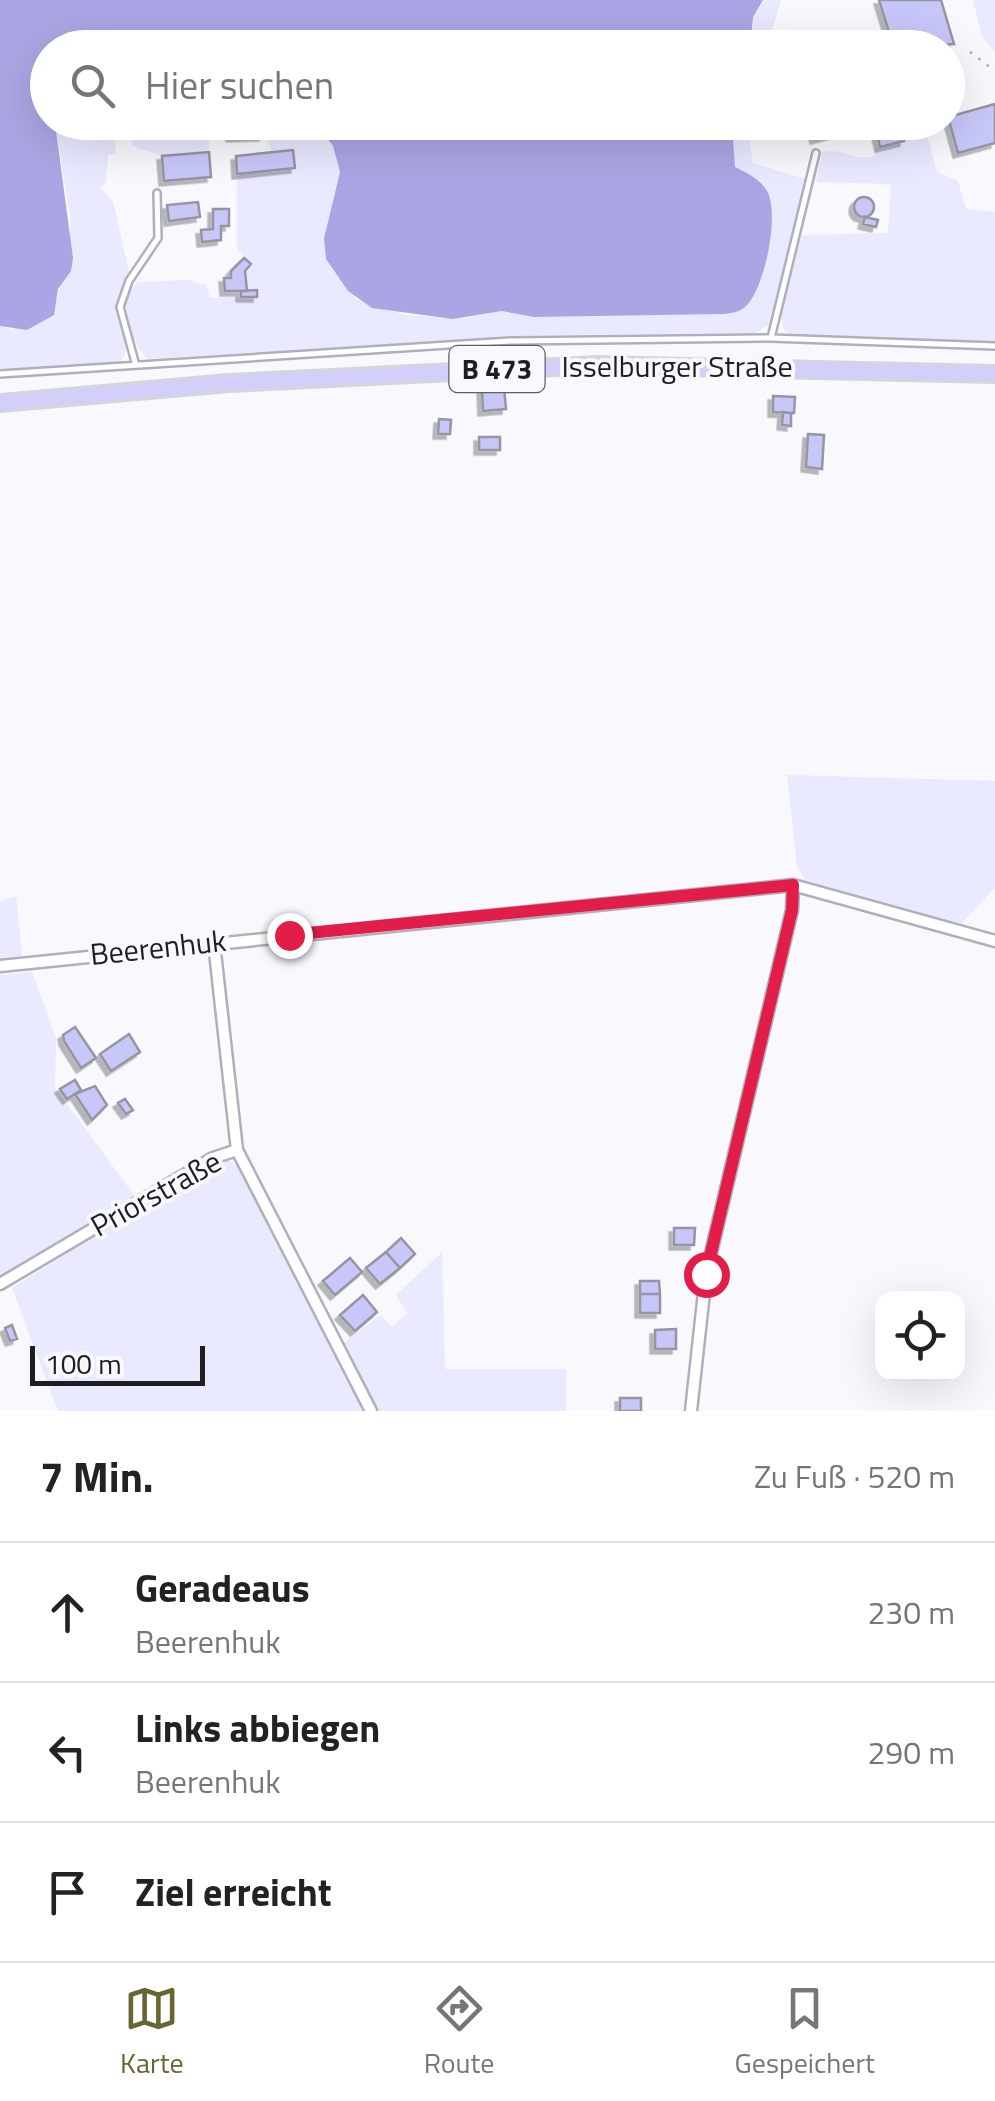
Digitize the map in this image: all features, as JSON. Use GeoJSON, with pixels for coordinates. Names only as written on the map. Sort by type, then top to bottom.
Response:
{"type":"FeatureCollection","features":[{"type":"Feature","properties":{"kind":"main road","name":"Isselburger Straße"},"geometry":{"type":"LineString","coordinates":[[0,403],[248,382],[580,366],[995,374]]}},
{"type":"Feature","properties":{"kind":"street","name":"Beerenhuk"},"geometry":{"type":"LineString","coordinates":[[0,966],[793,885],[995,941]]}},
{"type":"Feature","properties":{"kind":"street"},"geometry":{"type":"LineString","coordinates":[[691,1411],[706,1274],[792,910],[793,885]]}},
{"type":"Feature","properties":{"kind":"street","name":"Priorstraße"},"geometry":{"type":"LineString","coordinates":[[0,1284],[213,1158],[237,1150],[214,944]]}},
{"type":"Feature","properties":{"kind":"street"},"geometry":{"type":"LineString","coordinates":[[237,1150],[371,1411]]}},
{"type":"Feature","properties":{"kind":"lane"},"geometry":{"type":"LineString","coordinates":[[771,338],[816,153]]}},
{"type":"Feature","properties":{"kind":"lane"},"geometry":{"type":"LineString","coordinates":[[135,362],[120,307],[130,281],[158,238],[157,192]]}},
{"type":"Feature","properties":{"kind":"lane"},"geometry":{"type":"LineString","coordinates":[[0,374],[135,362],[511,341],[771,338],[995,346]]}},
{"type":"Feature","properties":{"kind":"path"},"geometry":{"type":"LineString","coordinates":[[970,52],[995,71]]}},
{"type":"Feature","properties":{"kind":"shaded area"},"geometry":{"type":"Polygon","coordinates":[[[0,0],[763,0],[753,17],[752,30],[30,30],[30,140],[57,140],[73,258],[71,271],[58,289],[54,315],[27,330],[0,326],[0,0]]]}},
{"type":"Feature","properties":{"kind":"shaded area"},"geometry":{"type":"Polygon","coordinates":[[[763,0],[781,0],[772,30],[752,30],[753,17],[763,0]]]}},
{"type":"Feature","properties":{"kind":"shaded area"},"geometry":{"type":"Polygon","coordinates":[[[973,0],[995,0],[995,53],[982,37],[973,0]]]}},
{"type":"Feature","properties":{"kind":"shaded area"},"geometry":{"type":"Polygon","coordinates":[[[58,140],[115,140],[116,154],[108,155],[106,182],[101,188],[113,201],[129,272],[115,305],[127,349],[120,362],[0,371],[0,326],[13,330],[58,299],[60,282],[67,278],[71,222],[58,140]]]}},
{"type":"Feature","properties":{"kind":"shaded area"},"geometry":{"type":"Polygon","coordinates":[[[133,140],[209,140],[209,152],[162,156],[132,146],[133,140]]]}},
{"type":"Feature","properties":{"kind":"shaded area"},"geometry":{"type":"Polygon","coordinates":[[[268,140],[329,140],[333,146],[340,172],[327,223],[331,268],[357,300],[405,315],[463,319],[502,311],[534,317],[724,314],[758,256],[770,216],[768,198],[757,182],[735,168],[733,140],[750,140],[753,163],[808,180],[769,325],[756,333],[539,335],[147,359],[126,321],[126,301],[138,282],[188,280],[206,285],[210,298],[257,297],[257,291],[247,291],[245,271],[251,264],[237,248],[237,174],[272,152],[268,140]]]}},
{"type":"Feature","properties":{"kind":"shaded area"},"geometry":{"type":"Polygon","coordinates":[[[329,140],[733,140],[735,167],[761,183],[771,202],[769,250],[753,297],[739,311],[724,314],[534,317],[502,311],[453,319],[372,308],[348,291],[326,259],[324,238],[340,172],[329,140]]]}},
{"type":"Feature","properties":{"kind":"shaded area"},"geometry":{"type":"Polygon","coordinates":[[[907,140],[928,140],[937,172],[958,181],[966,209],[995,212],[995,342],[791,335],[783,328],[781,314],[802,235],[888,233],[891,184],[816,182],[822,152],[868,157],[875,156],[874,148],[907,140]]]}},
{"type":"Feature","properties":{"kind":"shaded area"},"geometry":{"type":"Polygon","coordinates":[[[787,775],[995,781],[995,888],[960,925],[805,880],[797,866],[787,775]]]}},
{"type":"Feature","properties":{"kind":"shaded area"},"geometry":{"type":"Polygon","coordinates":[[[16,896],[22,956],[0,958],[0,902],[16,896]]]}},
{"type":"Feature","properties":{"kind":"shaded area"},"geometry":{"type":"Polygon","coordinates":[[[32,972],[56,1038],[55,1088],[137,1199],[0,1278],[0,975],[32,972]]]}},
{"type":"Feature","properties":{"kind":"shaded area"},"geometry":{"type":"Polygon","coordinates":[[[227,1159],[239,1168],[366,1411],[58,1411],[12,1288],[212,1161],[227,1159]]]}},
{"type":"Feature","properties":{"kind":"shaded area"},"geometry":{"type":"Polygon","coordinates":[[[442,1252],[445,1369],[566,1369],[566,1411],[377,1411],[342,1344],[381,1315],[392,1327],[407,1313],[396,1295],[442,1252]]]}},
{"type":"Feature","properties":{"kind":"building"},"geometry":{"type":"Polygon","coordinates":[[[879,0],[941,0],[950,30],[888,30],[879,0]]]}},
{"type":"Feature","properties":{"kind":"building"},"geometry":{"type":"Polygon","coordinates":[[[995,104],[995,143],[958,153],[954,140],[965,140],[965,112],[995,104]]]}},
{"type":"Feature","properties":{"kind":"building"},"geometry":{"type":"Polygon","coordinates":[[[878,140],[904,140],[904,141],[880,147],[878,140]]]}},
{"type":"Feature","properties":{"kind":"building"},"geometry":{"type":"Polygon","coordinates":[[[293,150],[295,168],[237,174],[236,156],[293,150]]]}},
{"type":"Feature","properties":{"kind":"building"},"geometry":{"type":"Polygon","coordinates":[[[209,152],[211,177],[164,181],[162,156],[209,152]]]}},
{"type":"Feature","properties":{"kind":"building"},"geometry":{"type":"Polygon","coordinates":[[[860,197],[868,197],[874,207],[868,217],[860,217],[854,211],[854,203],[860,197]]]}},
{"type":"Feature","properties":{"kind":"building"},"geometry":{"type":"Polygon","coordinates":[[[198,202],[200,217],[169,221],[167,205],[198,202]]]}},
{"type":"Feature","properties":{"kind":"building"},"geometry":{"type":"Polygon","coordinates":[[[213,209],[229,209],[229,226],[221,226],[221,240],[202,242],[201,230],[213,229],[213,209]]]}},
{"type":"Feature","properties":{"kind":"building"},"geometry":{"type":"Polygon","coordinates":[[[865,217],[878,220],[876,227],[863,224],[865,217]]]}},
{"type":"Feature","properties":{"kind":"building"},"geometry":{"type":"Polygon","coordinates":[[[244,258],[251,264],[245,271],[247,291],[225,291],[224,278],[231,278],[231,271],[244,258]]]}},
{"type":"Feature","properties":{"kind":"building"},"geometry":{"type":"Polygon","coordinates":[[[257,290],[257,297],[241,297],[241,291],[257,290]]]}},
{"type":"Feature","properties":{"kind":"building"},"geometry":{"type":"Polygon","coordinates":[[[504,387],[506,409],[483,411],[482,389],[504,387]]]}},
{"type":"Feature","properties":{"kind":"building"},"geometry":{"type":"Polygon","coordinates":[[[773,396],[795,397],[794,413],[773,412],[773,396]]]}},
{"type":"Feature","properties":{"kind":"building"},"geometry":{"type":"Polygon","coordinates":[[[783,412],[791,413],[791,426],[782,425],[783,412]]]}},
{"type":"Feature","properties":{"kind":"building"},"geometry":{"type":"Polygon","coordinates":[[[439,419],[451,420],[450,434],[438,434],[439,419]]]}},
{"type":"Feature","properties":{"kind":"building"},"geometry":{"type":"Polygon","coordinates":[[[808,434],[824,435],[822,469],[806,467],[808,434]]]}},
{"type":"Feature","properties":{"kind":"building"},"geometry":{"type":"Polygon","coordinates":[[[479,437],[500,437],[500,450],[479,450],[479,437]]]}},
{"type":"Feature","properties":{"kind":"building"},"geometry":{"type":"Polygon","coordinates":[[[75,1027],[96,1058],[81,1068],[63,1035],[75,1027]]]}},
{"type":"Feature","properties":{"kind":"building"},"geometry":{"type":"Polygon","coordinates":[[[129,1034],[140,1052],[111,1071],[100,1054],[129,1034]]]}},
{"type":"Feature","properties":{"kind":"building"},"geometry":{"type":"Polygon","coordinates":[[[75,1080],[81,1090],[67,1099],[60,1089],[75,1080]]]}},
{"type":"Feature","properties":{"kind":"building"},"geometry":{"type":"Polygon","coordinates":[[[95,1086],[107,1105],[92,1120],[75,1094],[95,1086]]]}},
{"type":"Feature","properties":{"kind":"building"},"geometry":{"type":"Polygon","coordinates":[[[125,1099],[133,1110],[126,1114],[118,1103],[125,1099]]]}},
{"type":"Feature","properties":{"kind":"building"},"geometry":{"type":"Polygon","coordinates":[[[674,1228],[695,1228],[694,1245],[674,1245],[674,1228]]]}},
{"type":"Feature","properties":{"kind":"building"},"geometry":{"type":"Polygon","coordinates":[[[401,1238],[415,1254],[400,1268],[386,1252],[401,1238]]]}},
{"type":"Feature","properties":{"kind":"building"},"geometry":{"type":"Polygon","coordinates":[[[386,1252],[400,1268],[380,1284],[366,1268],[386,1252]]]}},
{"type":"Feature","properties":{"kind":"building"},"geometry":{"type":"Polygon","coordinates":[[[350,1258],[362,1272],[335,1295],[323,1281],[350,1258]]]}},
{"type":"Feature","properties":{"kind":"building"},"geometry":{"type":"Polygon","coordinates":[[[640,1281],[659,1281],[660,1294],[640,1294],[640,1281]]]}},
{"type":"Feature","properties":{"kind":"building"},"geometry":{"type":"Polygon","coordinates":[[[640,1294],[660,1294],[660,1313],[640,1313],[640,1294]]]}},
{"type":"Feature","properties":{"kind":"building"},"geometry":{"type":"Polygon","coordinates":[[[363,1295],[377,1312],[355,1331],[340,1315],[363,1295]]]}},
{"type":"Feature","properties":{"kind":"building"},"geometry":{"type":"Polygon","coordinates":[[[12,1325],[17,1339],[10,1341],[5,1328],[12,1325]]]}},
{"type":"Feature","properties":{"kind":"building"},"geometry":{"type":"Polygon","coordinates":[[[676,1329],[676,1349],[655,1349],[655,1330],[676,1329]]]}},
{"type":"Feature","properties":{"kind":"building"},"geometry":{"type":"Polygon","coordinates":[[[620,1398],[641,1398],[641,1411],[620,1411],[620,1398]]]}},
{"type":"Feature","properties":{"kind":"route"},"geometry":{"type":"LineString","coordinates":[[289,935],[793,885],[792,910],[706,1274]]}}]}
